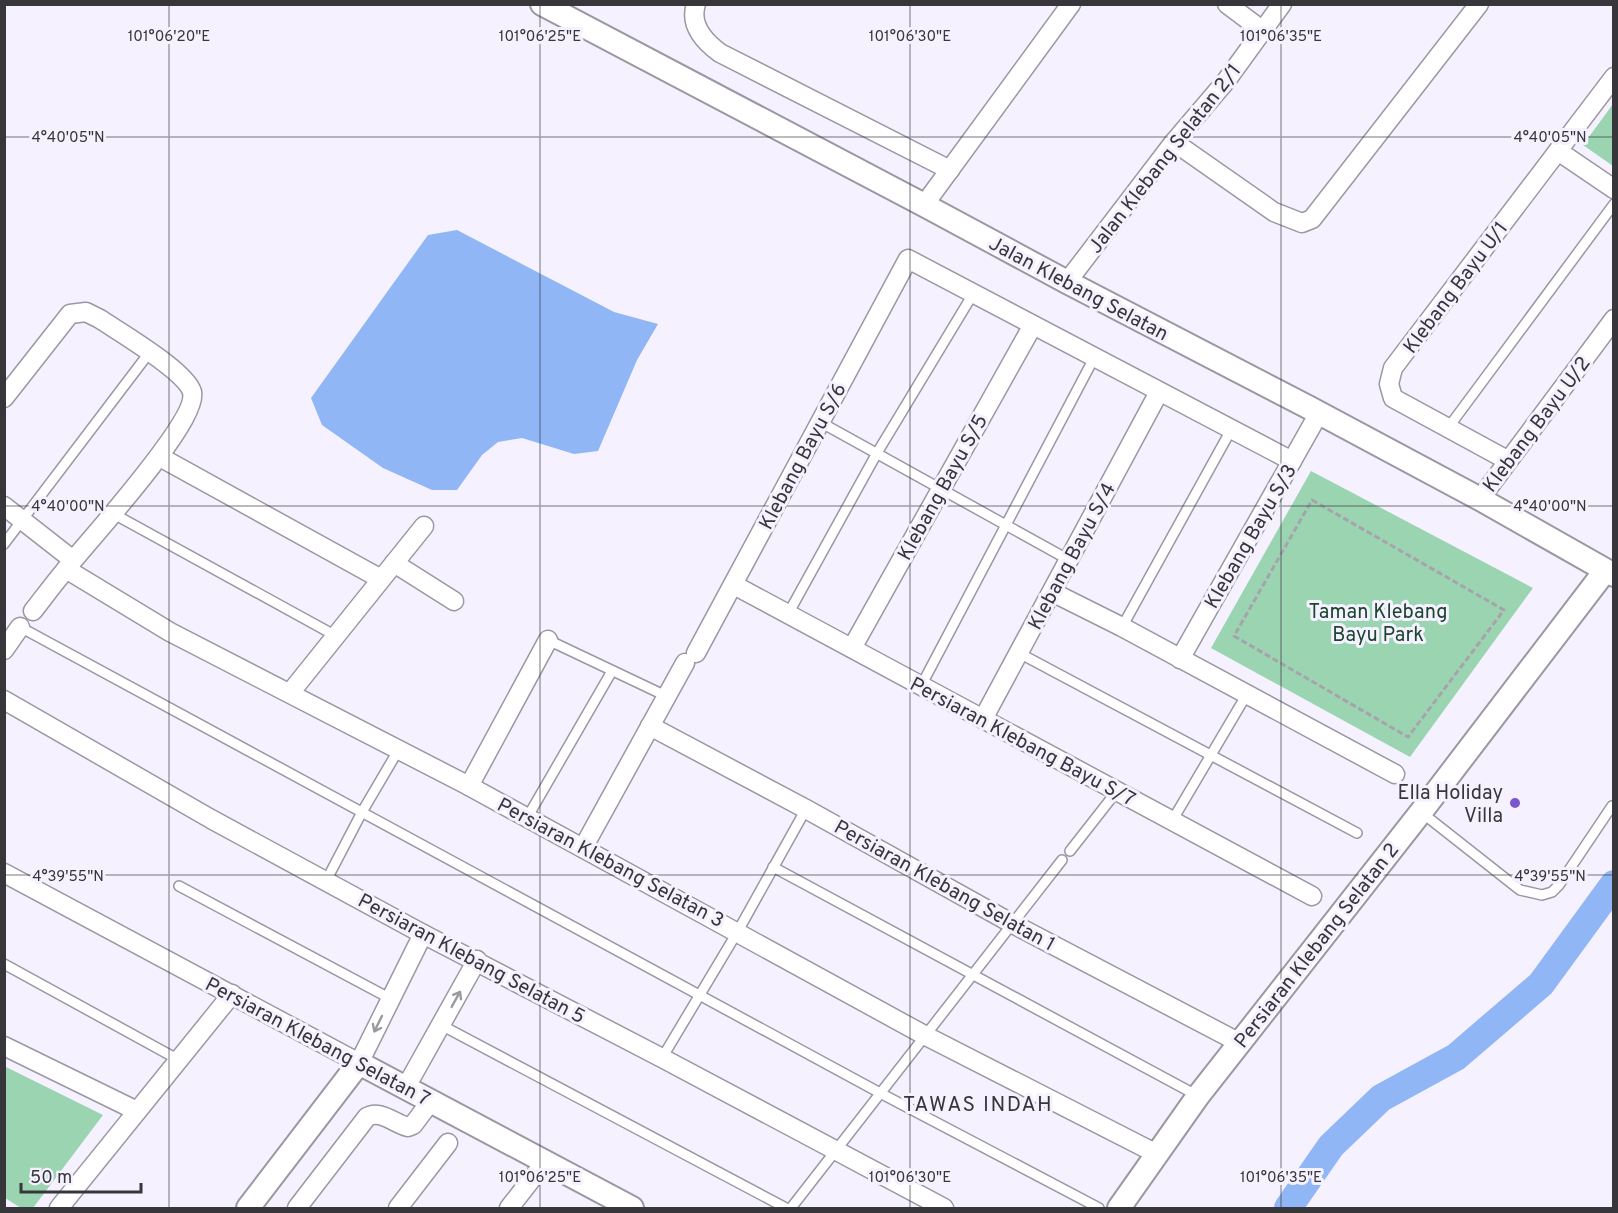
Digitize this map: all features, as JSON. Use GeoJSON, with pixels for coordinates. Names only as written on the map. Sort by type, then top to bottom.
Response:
{"type":"FeatureCollection","features":[{"type":"Feature","properties":{"kind":"street","name":"Jalan Klebang Selatan"},"geometry":{"type":"LineString","coordinates":[[542,4],[1319,413],[1480,499],[1609,573]]}},
{"type":"Feature","properties":{"kind":"street"},"geometry":{"type":"LineString","coordinates":[[924,205],[1071,4]]}},
{"type":"Feature","properties":{"kind":"street"},"geometry":{"type":"LineString","coordinates":[[1227,4],[1263,31]]}},
{"type":"Feature","properties":{"kind":"street","name":"Jalan Klebang Selatan 2/1"},"geometry":{"type":"LineString","coordinates":[[1067,282],[1174,142],[1226,81],[1282,4]]}},
{"type":"Feature","properties":{"kind":"street"},"geometry":{"type":"LineString","coordinates":[[1174,142],[1274,212],[1302,223],[1311,219],[1479,4]]}},
{"type":"Feature","properties":{"kind":"street"},"geometry":{"type":"LineString","coordinates":[[695,7],[696,25],[701,37],[720,52],[950,170]]}},
{"type":"Feature","properties":{"kind":"street","name":"Klebang Bayu U/1"},"geometry":{"type":"LineString","coordinates":[[1507,460],[1393,398],[1389,384],[1393,368],[1614,77]]}},
{"type":"Feature","properties":{"kind":"street"},"geometry":{"type":"LineString","coordinates":[[1558,151],[1614,189]]}},
{"type":"Feature","properties":{"kind":"street","name":"Klebang Bayu S/6"},"geometry":{"type":"LineString","coordinates":[[583,848],[666,696],[734,585],[908,259],[973,294]]}},
{"type":"Feature","properties":{"kind":"street"},"geometry":{"type":"LineString","coordinates":[[973,294],[1292,461]]}},
{"type":"Feature","properties":{"kind":"street"},"geometry":{"type":"LineString","coordinates":[[4,398],[70,314],[86,312],[180,374],[192,393],[190,408],[160,457],[33,611]]}},
{"type":"Feature","properties":{"kind":"street","name":"Klebang Bayu U/2"},"geometry":{"type":"LineString","coordinates":[[1480,499],[1507,460],[1608,339],[1614,319]]}},
{"type":"Feature","properties":{"kind":"street","name":"Klebang Bayu S/5"},"geometry":{"type":"LineString","coordinates":[[852,648],[1033,325]]}},
{"type":"Feature","properties":{"kind":"street","name":"Klebang Bayu S/4"},"geometry":{"type":"LineString","coordinates":[[983,719],[1160,392]]}},
{"type":"Feature","properties":{"kind":"street","name":"Klebang Bayu S/3"},"geometry":{"type":"LineString","coordinates":[[1180,659],[1319,413]]}},
{"type":"Feature","properties":{"kind":"street"},"geometry":{"type":"LineString","coordinates":[[160,457],[381,579]]}},
{"type":"Feature","properties":{"kind":"street","name":"Persiaran Klebang Selatan 3"},"geometry":{"type":"LineString","coordinates":[[4,506],[23,520],[70,565],[170,632],[399,748],[738,931],[926,1036],[1157,1154]]}},
{"type":"Feature","properties":{"kind":"street"},"geometry":{"type":"LineString","coordinates":[[290,693],[424,526]]}},
{"type":"Feature","properties":{"kind":"street"},"geometry":{"type":"LineString","coordinates":[[394,563],[454,601]]}},
{"type":"Feature","properties":{"kind":"street","name":"Persiaran Klebang Selatan 2"},"geometry":{"type":"LineString","coordinates":[[1119,1209],[1198,1095],[1609,573]]}},
{"type":"Feature","properties":{"kind":"street","name":"Persiaran Klebang Bayu S/7"},"geometry":{"type":"LineString","coordinates":[[734,585],[1311,896]]}},
{"type":"Feature","properties":{"kind":"street"},"geometry":{"type":"LineString","coordinates":[[1052,592],[1122,627],[1395,774]]}},
{"type":"Feature","properties":{"kind":"street"},"geometry":{"type":"LineString","coordinates":[[4,650],[20,627]]}},
{"type":"Feature","properties":{"kind":"street"},"geometry":{"type":"LineString","coordinates":[[469,786],[548,640]]}},
{"type":"Feature","properties":{"kind":"street","name":"Persiaran Klebang Selatan 5"},"geometry":{"type":"LineString","coordinates":[[4,700],[211,819],[423,934],[477,960],[944,1209]]}},
{"type":"Feature","properties":{"kind":"street","name":"Persiaran Klebang Selatan 1"},"geometry":{"type":"LineString","coordinates":[[650,726],[806,809],[1013,924],[1240,1043]]}},
{"type":"Feature","properties":{"kind":"street","name":"Persiaran Klebang Selatan 7"},"geometry":{"type":"LineString","coordinates":[[4,873],[545,1162],[621,1206]]}},
{"type":"Feature","properties":{"kind":"street"},"geometry":{"type":"LineString","coordinates":[[248,1209],[359,1063],[423,934]]}},
{"type":"Feature","properties":{"kind":"street"},"geometry":{"type":"LineString","coordinates":[[406,1087],[477,960]]}},
{"type":"Feature","properties":{"kind":"street"},"geometry":{"type":"LineString","coordinates":[[59,1209],[232,994]]}},
{"type":"Feature","properties":{"kind":"street"},"geometry":{"type":"LineString","coordinates":[[4,1046],[137,1112]]}},
{"type":"Feature","properties":{"kind":"street"},"geometry":{"type":"LineString","coordinates":[[297,1209],[371,1114],[380,1114],[408,1127],[413,1125],[431,1101]]}},
{"type":"Feature","properties":{"kind":"street"},"geometry":{"type":"LineString","coordinates":[[398,1209],[448,1143]]}},
{"type":"Feature","properties":{"kind":"street"},"geometry":{"type":"LineString","coordinates":[[509,1209],[545,1162]]}},
{"type":"Feature","properties":{"kind":"lane"},"geometry":{"type":"LineString","coordinates":[[1448,428],[1614,204]]}},
{"type":"Feature","properties":{"kind":"lane"},"geometry":{"type":"LineString","coordinates":[[788,614],[877,453],[973,294]]}},
{"type":"Feature","properties":{"kind":"lane"},"geometry":{"type":"LineString","coordinates":[[4,544],[149,353]]}},
{"type":"Feature","properties":{"kind":"lane"},"geometry":{"type":"LineString","coordinates":[[921,686],[1094,358]]}},
{"type":"Feature","properties":{"kind":"lane"},"geometry":{"type":"LineString","coordinates":[[820,422],[1069,560]]}},
{"type":"Feature","properties":{"kind":"lane"},"geometry":{"type":"LineString","coordinates":[[1122,627],[1232,430]]}},
{"type":"Feature","properties":{"kind":"lane"},"geometry":{"type":"LineString","coordinates":[[112,513],[336,636]]}},
{"type":"Feature","properties":{"kind":"lane"},"geometry":{"type":"LineString","coordinates":[[20,627],[882,1094],[1099,1209]]}},
{"type":"Feature","properties":{"kind":"lane"},"geometry":{"type":"LineString","coordinates":[[548,640],[666,696]]}},
{"type":"Feature","properties":{"kind":"lane"},"geometry":{"type":"LineString","coordinates":[[1019,652],[1357,833]]}},
{"type":"Feature","properties":{"kind":"lane"},"geometry":{"type":"LineString","coordinates":[[528,818],[612,671]]}},
{"type":"Feature","properties":{"kind":"lane"},"geometry":{"type":"LineString","coordinates":[[1172,821],[1247,694]]}},
{"type":"Feature","properties":{"kind":"lane"},"geometry":{"type":"LineString","coordinates":[[326,881],[399,748]]}},
{"type":"Feature","properties":{"kind":"lane"},"geometry":{"type":"LineString","coordinates":[[1070,851],[1117,791]]}},
{"type":"Feature","properties":{"kind":"lane"},"geometry":{"type":"LineString","coordinates":[[1421,812],[1520,890],[1542,895],[1552,892],[1559,885],[1612,806]]}},
{"type":"Feature","properties":{"kind":"lane"},"geometry":{"type":"LineString","coordinates":[[662,1058],[738,931],[806,809]]}},
{"type":"Feature","properties":{"kind":"lane"},"geometry":{"type":"LineString","coordinates":[[791,1209],[1062,861]]}},
{"type":"Feature","properties":{"kind":"lane"},"geometry":{"type":"LineString","coordinates":[[773,867],[1198,1095]]}},
{"type":"Feature","properties":{"kind":"lane"},"geometry":{"type":"LineString","coordinates":[[178,886],[391,999]]}},
{"type":"Feature","properties":{"kind":"lane"},"geometry":{"type":"LineString","coordinates":[[4,964],[179,1060]]}},
{"type":"Feature","properties":{"kind":"lane"},"geometry":{"type":"LineString","coordinates":[[441,1025],[786,1209]]}},
{"type":"Feature","properties":{"kind":"path"},"geometry":{"type":"LineString","coordinates":[[1312,500],[1504,610],[1408,737],[1234,636],[1312,500]]}},
{"type":"Feature","properties":{"kind":"green space"},"geometry":{"type":"Polygon","coordinates":[[[1613,104],[1614,166],[1583,145],[1613,104]]]}},
{"type":"Feature","properties":{"kind":"green space","name":"Taman Klebang Bayu Park"},"geometry":{"type":"Polygon","coordinates":[[[1311,471],[1533,588],[1410,757],[1211,648],[1311,471]]]}},
{"type":"Feature","properties":{"kind":"green space"},"geometry":{"type":"Polygon","coordinates":[[[4,1066],[103,1115],[33,1208],[21,1208],[5,1198],[4,1066]]]}},
{"type":"Feature","properties":{"kind":"water"},"geometry":{"type":"Polygon","coordinates":[[[457,230],[614,312],[658,324],[637,360],[598,451],[574,454],[522,438],[498,442],[482,455],[457,490],[432,490],[383,468],[322,425],[311,398],[428,235],[457,230]]]}},
{"type":"Feature","properties":{"kind":"waterway"},"geometry":{"type":"LineString","coordinates":[[1288,1208],[1331,1146],[1381,1098],[1456,1057],[1541,984],[1614,884]]}},
{"type":"Feature","properties":{"kind":"place","name":"Ella Holiday Villa"},"geometry":{"type":"Point","coordinates":[1515,803]}},
{"type":"Feature","properties":{"kind":"district","name":"TAWAS INDAH"},"geometry":{"type":"Point","coordinates":[978,1104]}}]}
